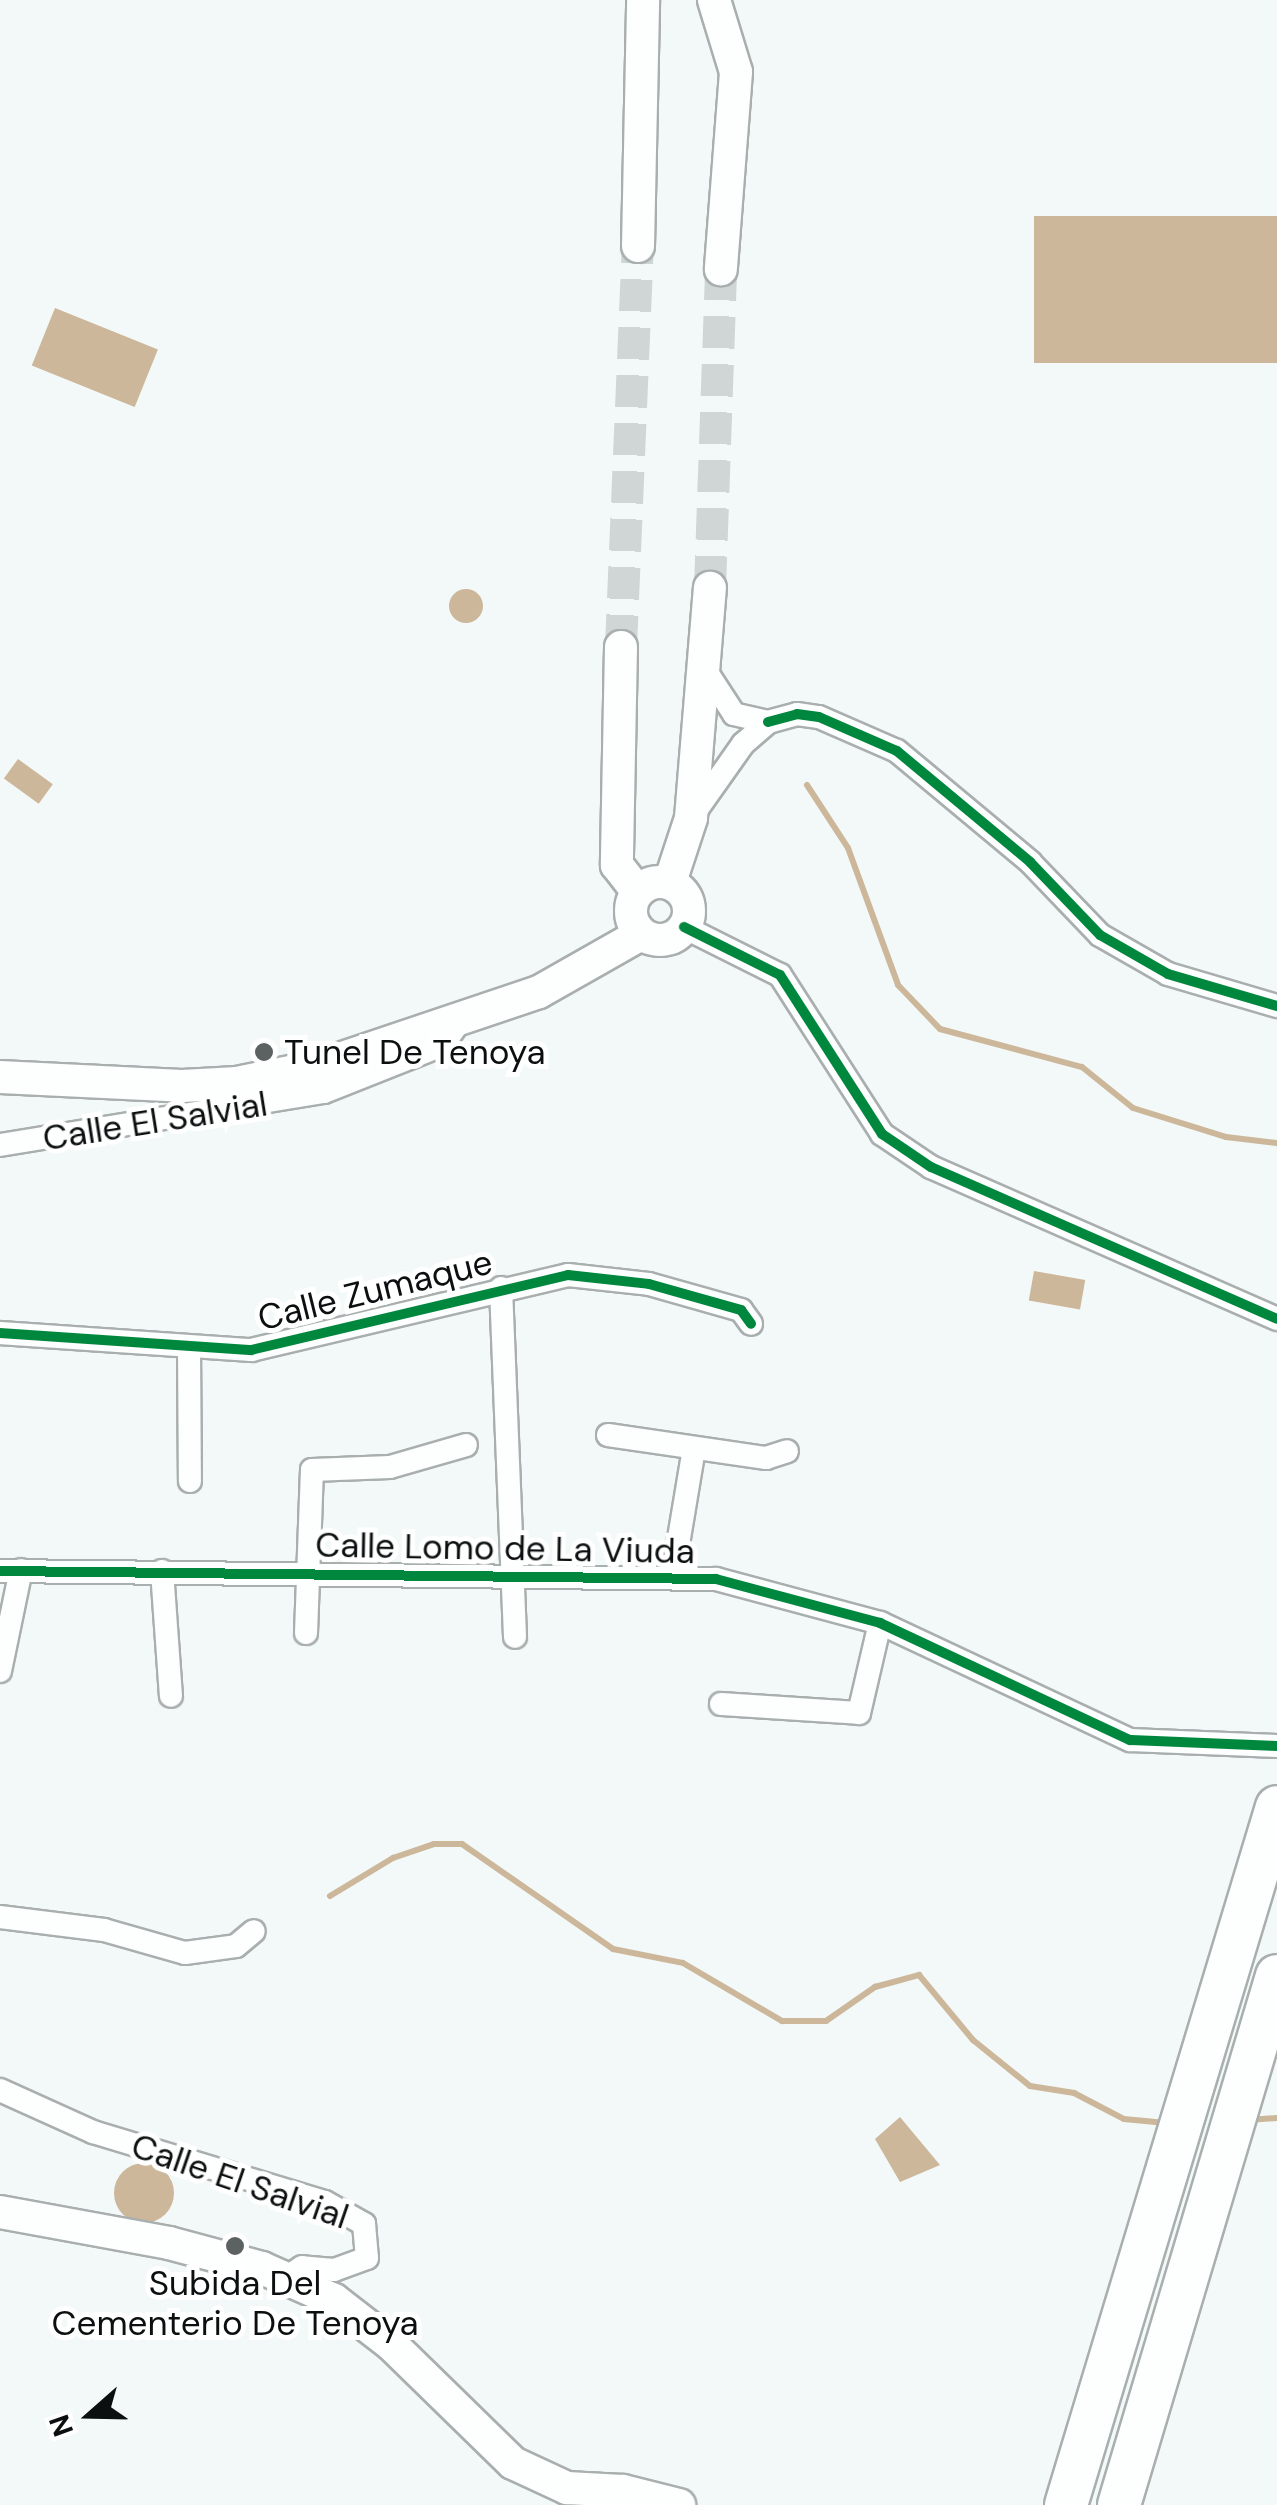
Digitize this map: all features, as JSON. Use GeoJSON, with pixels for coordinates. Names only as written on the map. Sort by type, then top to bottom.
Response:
{"type":"FeatureCollection","features":[{"type":"Feature","properties":{"kind":"highway"},"geometry":{"type":"LineString","coordinates":[[1066,2505],[1277,1807]]}},
{"type":"Feature","properties":{"kind":"highway"},"geometry":{"type":"LineString","coordinates":[[1119,2505],[1271,1994]]}},
{"type":"Feature","properties":{"kind":"main road"},"geometry":{"type":"LineString","coordinates":[[638,246],[643,0]]}},
{"type":"Feature","properties":{"kind":"main road"},"geometry":{"type":"LineString","coordinates":[[714,0],[736,72],[720,269]]}},
{"type":"Feature","properties":{"kind":"main road"},"geometry":{"type":"LineString","coordinates":[[671,879],[691,818],[710,588]]}},
{"type":"Feature","properties":{"kind":"main road"},"geometry":{"type":"LineString","coordinates":[[621,646],[617,865],[638,892]]}},
{"type":"Feature","properties":{"kind":"main road"},"geometry":{"type":"LineString","coordinates":[[641,934],[631,909],[638,892],[671,879]]}},
{"type":"Feature","properties":{"kind":"main road"},"geometry":{"type":"LineString","coordinates":[[0,1077],[238,1083],[319,1066],[539,992],[641,934],[669,939],[684,927],[686,899],[671,879]]}},
{"type":"Feature","properties":{"kind":"main road"},"geometry":{"type":"LineString","coordinates":[[0,2212],[169,2243],[285,2279],[334,2300],[392,2344],[513,2462],[567,2488],[624,2491],[679,2505]]}},
{"type":"Feature","properties":{"kind":"street"},"geometry":{"type":"LineString","coordinates":[[704,665],[716,695],[734,714],[768,722]]}},
{"type":"Feature","properties":{"kind":"street"},"geometry":{"type":"LineString","coordinates":[[691,818],[744,744],[768,722],[798,714],[819,717],[898,751],[1030,862],[1100,935],[1168,974],[1277,1006]]}},
{"type":"Feature","properties":{"kind":"street"},"geometry":{"type":"LineString","coordinates":[[684,927],[780,974],[882,1134],[931,1167],[1277,1319]]}},
{"type":"Feature","properties":{"kind":"street","name":"Calle El Salvial"},"geometry":{"type":"LineString","coordinates":[[0,1145],[324,1092],[444,1045],[464,1015]]}},
{"type":"Feature","properties":{"kind":"street","name":"Calle Zumaque"},"geometry":{"type":"LineString","coordinates":[[0,1333],[252,1350],[310,1340],[501,1288],[568,1275],[649,1284],[742,1310],[751,1324]]}},
{"type":"Feature","properties":{"kind":"street"},"geometry":{"type":"LineString","coordinates":[[501,1288],[516,1636]]}},
{"type":"Feature","properties":{"kind":"street"},"geometry":{"type":"LineString","coordinates":[[189,1346],[190,1481]]}},
{"type":"Feature","properties":{"kind":"street"},"geometry":{"type":"LineString","coordinates":[[608,1435],[766,1458],[787,1451]]}},
{"type":"Feature","properties":{"kind":"street"},"geometry":{"type":"LineString","coordinates":[[306,1633],[312,1470],[390,1467],[466,1445]]}},
{"type":"Feature","properties":{"kind":"street"},"geometry":{"type":"LineString","coordinates":[[673,1574],[694,1449]]}},
{"type":"Feature","properties":{"kind":"street"},"geometry":{"type":"LineString","coordinates":[[0,1670],[5,1570]]}},
{"type":"Feature","properties":{"kind":"street","name":"Calle Lomo de La Viuda"},"geometry":{"type":"LineString","coordinates":[[5,1570],[673,1574],[770,1591],[880,1623],[1130,1740],[1277,1746]]}},
{"type":"Feature","properties":{"kind":"street"},"geometry":{"type":"LineString","coordinates":[[162,1571],[171,1696]]}},
{"type":"Feature","properties":{"kind":"street"},"geometry":{"type":"LineString","coordinates":[[722,1704],[859,1713],[880,1623]]}},
{"type":"Feature","properties":{"kind":"street"},"geometry":{"type":"LineString","coordinates":[[0,1917],[104,1930],[185,1953],[236,1946],[254,1931]]}},
{"type":"Feature","properties":{"kind":"street","name":"Calle El Salvial"},"geometry":{"type":"LineString","coordinates":[[0,2090],[94,2132],[338,2207],[364,2224],[368,2258],[334,2270],[302,2267],[285,2279]]}},
{"type":"Feature","properties":{"kind":"shaded area"},"geometry":{"type":"Polygon","coordinates":[[[1034,216],[1277,216],[1277,363],[1034,363],[1034,216]]]}},
{"type":"Feature","properties":{"kind":"shaded area"},"geometry":{"type":"Polygon","coordinates":[[[55,308],[158,350],[135,407],[32,365],[55,308]]]}},
{"type":"Feature","properties":{"kind":"shaded area"},"geometry":{"type":"Polygon","coordinates":[[[466,589],[478,594],[483,606],[478,618],[466,623],[454,618],[449,606],[454,594],[466,589]]]}},
{"type":"Feature","properties":{"kind":"shaded area"},"geometry":{"type":"Polygon","coordinates":[[[18,759],[53,784],[39,804],[4,778],[18,759]]]}},
{"type":"Feature","properties":{"kind":"shaded area"},"geometry":{"type":"Polygon","coordinates":[[[1034,1271],[1085,1280],[1080,1310],[1029,1301],[1034,1271]]]}},
{"type":"Feature","properties":{"kind":"shaded area"},"geometry":{"type":"Polygon","coordinates":[[[900,2117],[940,2165],[900,2182],[875,2139],[900,2117]]]}},
{"type":"Feature","properties":{"kind":"shaded area"},"geometry":{"type":"Polygon","coordinates":[[[144,2163],[166,2171],[174,2193],[166,2215],[144,2223],[122,2215],[114,2193],[122,2171],[144,2163]]]}},
{"type":"Feature","properties":{"kind":"waterway"},"geometry":{"type":"LineString","coordinates":[[807,785],[848,848],[898,985],[940,1029],[1082,1067],[1133,1108],[1226,1137],[1277,1143]]}},
{"type":"Feature","properties":{"kind":"waterway"},"geometry":{"type":"LineString","coordinates":[[330,1896],[393,1858],[434,1844],[462,1844],[613,1949],[683,1963],[782,2021],[826,2021],[875,1987],[919,1975],[973,2040],[1030,2086],[1074,2093],[1124,2119],[1166,2123]]}},
{"type":"Feature","properties":{"kind":"waterway"},"geometry":{"type":"LineString","coordinates":[[1248,2120],[1277,2118]]}},
{"type":"Feature","properties":{"kind":"tunnel"},"geometry":{"type":"LineString","coordinates":[[621,647],[638,246]]}},
{"type":"Feature","properties":{"kind":"tunnel"},"geometry":{"type":"LineString","coordinates":[[710,588],[721,269]]}},
{"type":"Feature","properties":{"kind":"cycle path"},"geometry":{"type":"LineString","coordinates":[[768,722],[797,714],[819,717],[897,751],[1030,862],[1100,935],[1168,974],[1277,1006]]}},
{"type":"Feature","properties":{"kind":"cycle path"},"geometry":{"type":"LineString","coordinates":[[684,927],[780,975],[882,1134],[931,1167],[1277,1319]]}},
{"type":"Feature","properties":{"kind":"cycle path"},"geometry":{"type":"LineString","coordinates":[[0,1333],[251,1350],[568,1275],[649,1284],[741,1310],[751,1324]]}},
{"type":"Feature","properties":{"kind":"cycle path"},"geometry":{"type":"LineString","coordinates":[[0,1571],[716,1579],[880,1623],[1130,1740],[1277,1746]]}},
{"type":"Feature","properties":{"kind":"place","name":"Tunel De Tenoya"},"geometry":{"type":"Point","coordinates":[264,1052]}},
{"type":"Feature","properties":{"kind":"place","name":"Subida Del Cementerio De Tenoya"},"geometry":{"type":"Point","coordinates":[235,2246]}}]}
